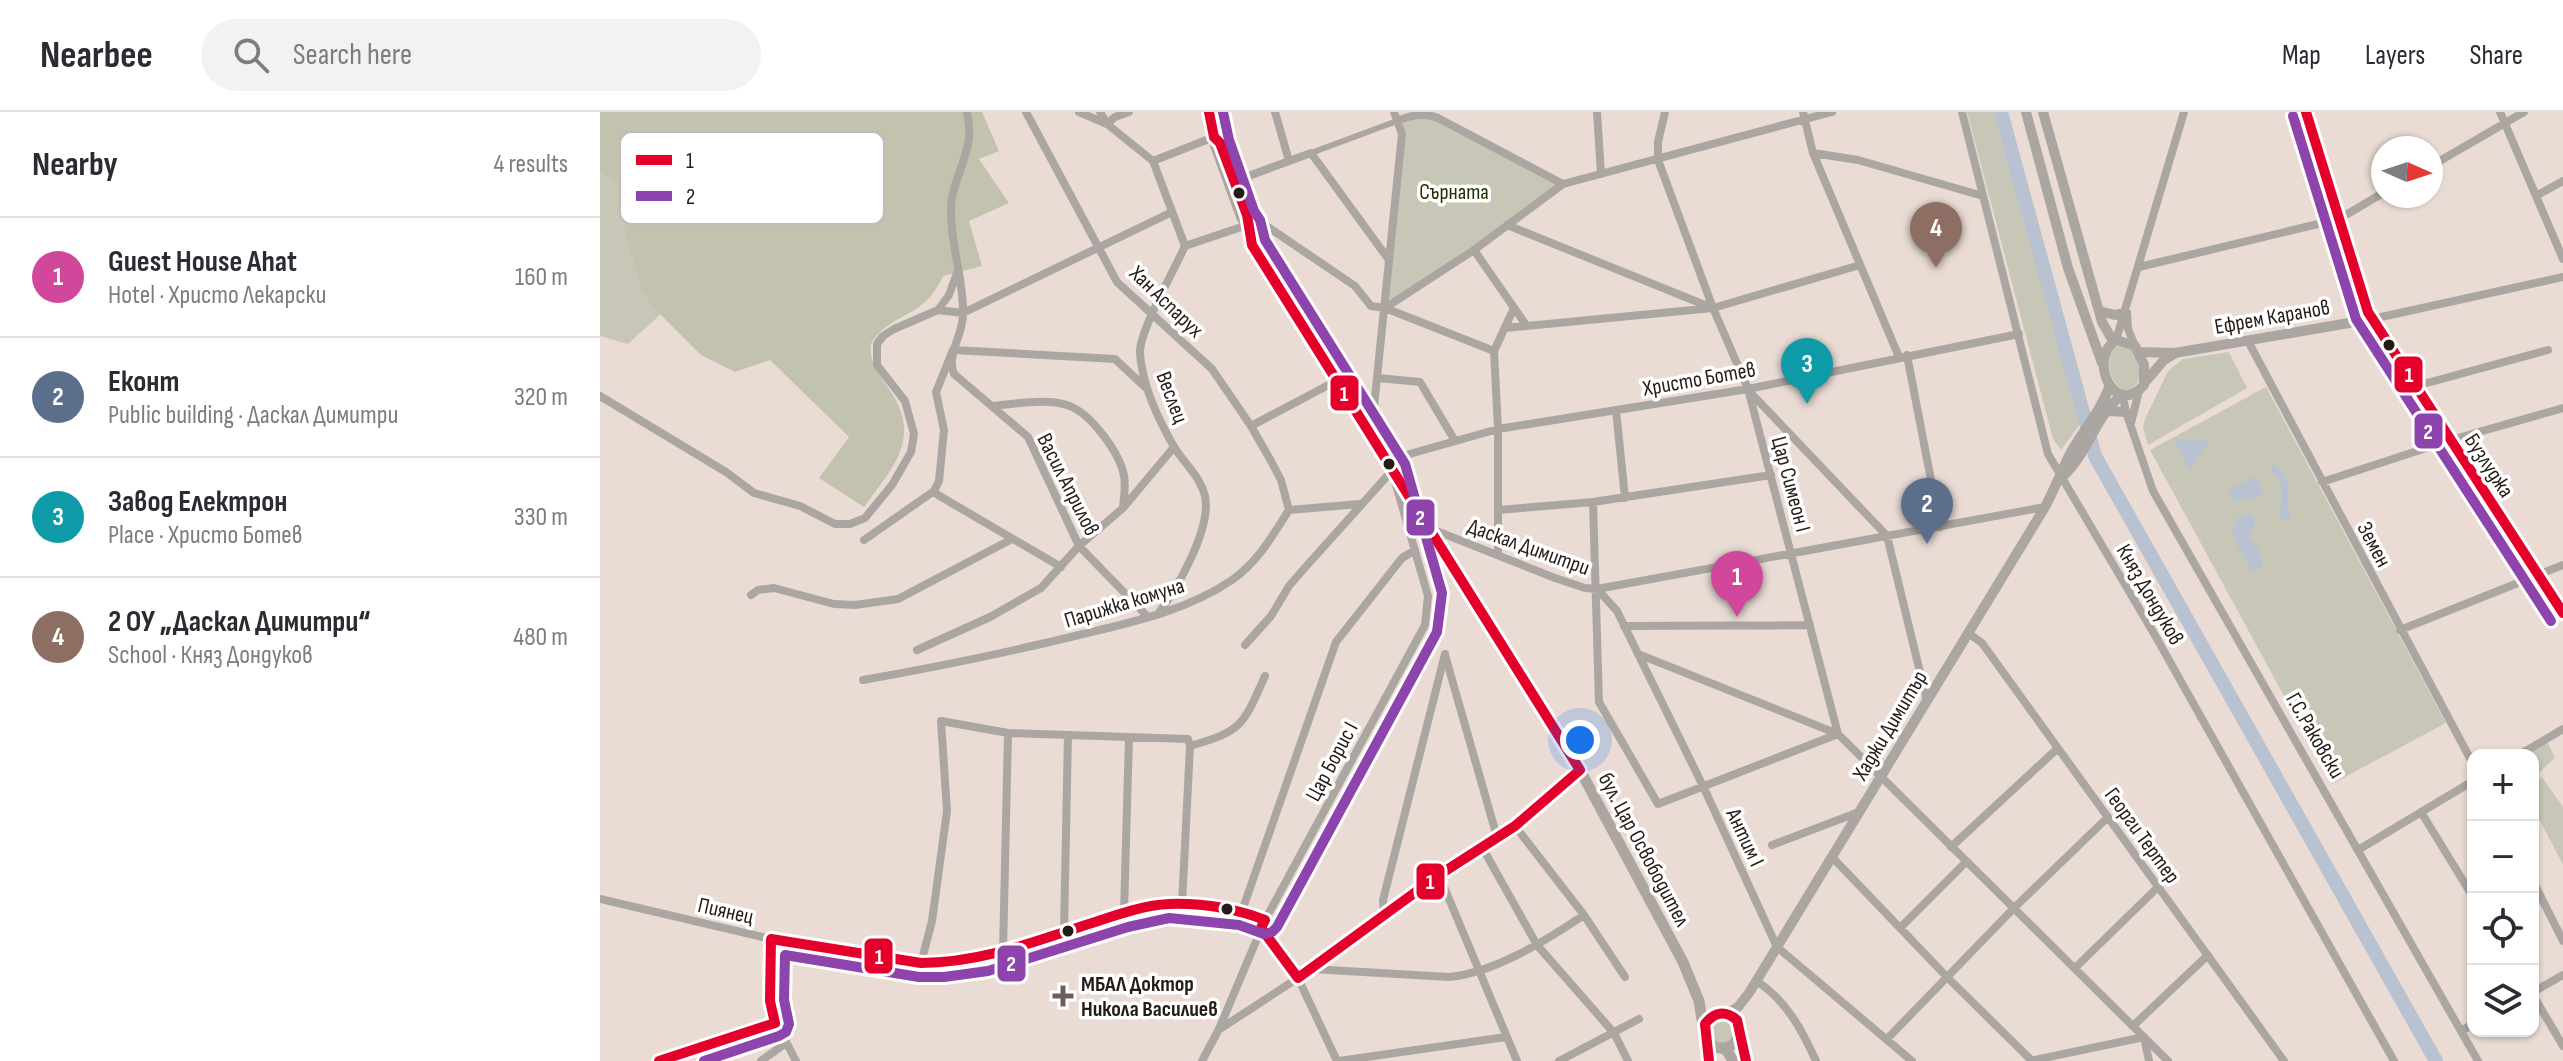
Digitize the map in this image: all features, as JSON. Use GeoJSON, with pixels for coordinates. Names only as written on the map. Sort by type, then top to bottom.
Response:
{"type":"FeatureCollection","features":[{"type":"Feature","properties":{"kind":"main road","name":"бул. Цар Освободител"},"geometry":{"type":"LineString","coordinates":[[1209,112],[1214,137],[1252,245],[1580,770],[1692,983]]}},
{"type":"Feature","properties":{"kind":"main road"},"geometry":{"type":"LineString","coordinates":[[1214,137],[1220,143],[1235,181],[1247,215],[1247,224]]}},
{"type":"Feature","properties":{"kind":"main road"},"geometry":{"type":"LineString","coordinates":[[1692,983],[1704,998],[1735,1017],[1746,1061]]}},
{"type":"Feature","properties":{"kind":"main road"},"geometry":{"type":"LineString","coordinates":[[1692,983],[1702,1012],[1709,1061]]}},
{"type":"Feature","properties":{"kind":"main road"},"geometry":{"type":"LineString","coordinates":[[1724,1013],[1707,1020],[1704,1035],[1712,1046],[1733,1061]]}},
{"type":"Feature","properties":{"kind":"main road"},"geometry":{"type":"LineString","coordinates":[[1723,1053],[1735,1044],[1740,1031]]}},
{"type":"Feature","properties":{"kind":"street"},"geometry":{"type":"LineString","coordinates":[[864,540],[934,491],[939,481],[944,430],[936,392],[962,327],[958,270],[951,233],[951,204],[970,136],[967,112]]}},
{"type":"Feature","properties":{"kind":"street","name":"Хан Аспарух"},"geometry":{"type":"LineString","coordinates":[[1026,112],[1117,282],[1212,369],[1251,426],[1281,480],[1289,510]]}},
{"type":"Feature","properties":{"kind":"street"},"geometry":{"type":"LineString","coordinates":[[1079,112],[1107,124],[1153,161],[1185,246],[1259,221],[1355,286],[1371,306],[1385,308],[1494,351]]}},
{"type":"Feature","properties":{"kind":"street"},"geometry":{"type":"LineString","coordinates":[[1100,112],[1107,124]]}},
{"type":"Feature","properties":{"kind":"street"},"geometry":{"type":"LineString","coordinates":[[1107,124],[1129,112]]}},
{"type":"Feature","properties":{"kind":"street"},"geometry":{"type":"LineString","coordinates":[[1153,161],[1214,137],[1226,112]]}},
{"type":"Feature","properties":{"kind":"street"},"geometry":{"type":"LineString","coordinates":[[1275,112],[1289,161]]}},
{"type":"Feature","properties":{"kind":"street"},"geometry":{"type":"LineString","coordinates":[[1597,112],[1601,174]]}},
{"type":"Feature","properties":{"kind":"street","name":"Цар Симеон I"},"geometry":{"type":"LineString","coordinates":[[1665,112],[1658,142],[1658,160],[1713,308],[1748,389],[1838,734]]}},
{"type":"Feature","properties":{"kind":"street"},"geometry":{"type":"LineString","coordinates":[[1385,308],[1474,250],[1563,184],[1658,160],[1804,116],[1832,112]]}},
{"type":"Feature","properties":{"kind":"street","name":"Княз Дондуков"},"geometry":{"type":"LineString","coordinates":[[1962,112],[2048,454],[2156,637],[2394,1061]]}},
{"type":"Feature","properties":{"kind":"street"},"geometry":{"type":"LineString","coordinates":[[2026,112],[2068,268],[2110,385],[2122,396]]}},
{"type":"Feature","properties":{"kind":"street"},"geometry":{"type":"LineString","coordinates":[[2043,112],[2099,311],[2114,341],[2137,349]]}},
{"type":"Feature","properties":{"kind":"street"},"geometry":{"type":"LineString","coordinates":[[2102,363],[2104,351],[2114,341],[2126,310],[2184,112]]}},
{"type":"Feature","properties":{"kind":"street","name":"Бузлуджа"},"geometry":{"type":"LineString","coordinates":[[2306,112],[2372,319],[2563,613]]}},
{"type":"Feature","properties":{"kind":"street"},"geometry":{"type":"LineString","coordinates":[[2500,112],[2563,259]]}},
{"type":"Feature","properties":{"kind":"street"},"geometry":{"type":"LineString","coordinates":[[2443,159],[2524,112]]}},
{"type":"Feature","properties":{"kind":"street"},"geometry":{"type":"LineString","coordinates":[[1235,181],[1311,153],[1396,116],[1428,114],[1563,184]]}},
{"type":"Feature","properties":{"kind":"street"},"geometry":{"type":"LineString","coordinates":[[1371,437],[1402,134],[1396,116]]}},
{"type":"Feature","properties":{"kind":"street"},"geometry":{"type":"LineString","coordinates":[[1804,116],[1813,153],[1860,265],[1903,356],[1940,527]]}},
{"type":"Feature","properties":{"kind":"street"},"geometry":{"type":"LineString","coordinates":[[1311,153],[1389,261]]}},
{"type":"Feature","properties":{"kind":"street"},"geometry":{"type":"LineString","coordinates":[[1813,153],[1858,160],[1983,196]]}},
{"type":"Feature","properties":{"kind":"street"},"geometry":{"type":"LineString","coordinates":[[2536,196],[2563,181]]}},
{"type":"Feature","properties":{"kind":"street"},"geometry":{"type":"LineString","coordinates":[[2139,267],[2339,219],[2371,200]]}},
{"type":"Feature","properties":{"kind":"street"},"geometry":{"type":"LineString","coordinates":[[600,396],[726,472],[754,493],[800,506],[835,524],[850,524],[865,518],[892,485],[911,452],[914,434],[905,401],[877,365],[877,344],[883,336],[938,310],[963,313],[1172,212]]}},
{"type":"Feature","properties":{"kind":"street"},"geometry":{"type":"LineString","coordinates":[[1507,225],[1713,308]]}},
{"type":"Feature","properties":{"kind":"street","name":"Веслец"},"geometry":{"type":"LineString","coordinates":[[1158,614],[1169,600],[1196,544],[1206,508],[1197,477],[1174,447],[1145,387],[1141,341],[1185,246]]}},
{"type":"Feature","properties":{"kind":"street"},"geometry":{"type":"LineString","coordinates":[[1474,250],[1526,325]]}},
{"type":"Feature","properties":{"kind":"street"},"geometry":{"type":"LineString","coordinates":[[1505,328],[1713,308],[1860,265]]}},
{"type":"Feature","properties":{"kind":"street"},"geometry":{"type":"LineString","coordinates":[[938,310],[949,295],[958,270]]}},
{"type":"Feature","properties":{"kind":"street","name":"Ефрем Каранов"},"geometry":{"type":"LineString","coordinates":[[2137,349],[2175,353],[2248,341],[2372,319],[2563,277]]}},
{"type":"Feature","properties":{"kind":"street"},"geometry":{"type":"LineString","coordinates":[[1498,554],[1498,429],[1494,351],[1514,308]]}},
{"type":"Feature","properties":{"kind":"street"},"geometry":{"type":"LineString","coordinates":[[2099,311],[2115,315],[2126,310]]}},
{"type":"Feature","properties":{"kind":"street"},"geometry":{"type":"LineString","coordinates":[[2126,310],[2128,329],[2144,365],[2143,386],[2130,424]]}},
{"type":"Feature","properties":{"kind":"street","name":"Христо Ботев"},"geometry":{"type":"LineString","coordinates":[[1245,645],[1271,616],[1295,578],[1406,455],[1498,429],[1748,389],[2019,334]]}},
{"type":"Feature","properties":{"kind":"street","name":"Земен"},"geometry":{"type":"LineString","coordinates":[[2248,341],[2467,753]]}},
{"type":"Feature","properties":{"kind":"street"},"geometry":{"type":"LineString","coordinates":[[953,350],[1115,359],[1145,387]]}},
{"type":"Feature","properties":{"kind":"street","name":"Васил Априлов"},"geometry":{"type":"LineString","coordinates":[[953,350],[954,374],[1028,437],[1079,546],[1147,616]]}},
{"type":"Feature","properties":{"kind":"street"},"geometry":{"type":"LineString","coordinates":[[2416,386],[2548,350]]}},
{"type":"Feature","properties":{"kind":"street"},"geometry":{"type":"LineString","coordinates":[[2105,408],[2122,396],[2134,395],[2164,360],[2175,353]]}},
{"type":"Feature","properties":{"kind":"street"},"geometry":{"type":"LineString","coordinates":[[1378,378],[1420,382],[1455,441]]}},
{"type":"Feature","properties":{"kind":"street"},"geometry":{"type":"LineString","coordinates":[[1251,426],[1336,381]]}},
{"type":"Feature","properties":{"kind":"street"},"geometry":{"type":"LineString","coordinates":[[2105,408],[2110,385]]}},
{"type":"Feature","properties":{"kind":"street"},"geometry":{"type":"LineString","coordinates":[[1748,389],[1887,536],[1927,701]]}},
{"type":"Feature","properties":{"kind":"street","name":"Г.С.Раковски"},"geometry":{"type":"LineString","coordinates":[[2122,396],[2153,491],[2478,1061]]}},
{"type":"Feature","properties":{"kind":"street"},"geometry":{"type":"LineString","coordinates":[[993,406],[1050,402],[1069,405],[1082,413],[1111,445],[1120,462],[1125,477],[1123,508]]}},
{"type":"Feature","properties":{"kind":"street"},"geometry":{"type":"LineString","coordinates":[[2105,408],[2126,412]]}},
{"type":"Feature","properties":{"kind":"street","name":"Хаджи Димитър"},"geometry":{"type":"LineString","coordinates":[[1749,993],[2105,408]]}},
{"type":"Feature","properties":{"kind":"street"},"geometry":{"type":"LineString","coordinates":[[2322,482],[2563,408]]}},
{"type":"Feature","properties":{"kind":"street"},"geometry":{"type":"LineString","coordinates":[[1616,410],[1625,498]]}},
{"type":"Feature","properties":{"kind":"street"},"geometry":{"type":"LineString","coordinates":[[917,650],[990,617],[1041,588],[1079,546],[1123,508],[1174,447]]}},
{"type":"Feature","properties":{"kind":"street","name":"Цар Борис I"},"geometry":{"type":"LineString","coordinates":[[1202,1061],[1219,1029],[1263,924],[1425,625],[1428,596],[1392,469]]}},
{"type":"Feature","properties":{"kind":"street"},"geometry":{"type":"LineString","coordinates":[[1498,510],[1625,498],[1771,475]]}},
{"type":"Feature","properties":{"kind":"street"},"geometry":{"type":"LineString","coordinates":[[934,491],[1061,567]]}},
{"type":"Feature","properties":{"kind":"street"},"geometry":{"type":"LineString","coordinates":[[1593,502],[1599,702],[1658,804],[1838,734]]}},
{"type":"Feature","properties":{"kind":"street"},"geometry":{"type":"LineString","coordinates":[[1289,510],[1361,504]]}},
{"type":"Feature","properties":{"kind":"street","name":"Даскал Димитри"},"geometry":{"type":"LineString","coordinates":[[1428,527],[1555,578],[1597,589],[2045,507]]}},
{"type":"Feature","properties":{"kind":"street","name":"Парижка комуна"},"geometry":{"type":"LineString","coordinates":[[863,680],[1045,643],[1158,614],[1209,594],[1246,568],[1269,544],[1289,510]]}},
{"type":"Feature","properties":{"kind":"street"},"geometry":{"type":"LineString","coordinates":[[751,595],[758,590],[774,588],[834,604],[855,605],[898,599],[1012,539]]}},
{"type":"Feature","properties":{"kind":"street"},"geometry":{"type":"LineString","coordinates":[[1242,911],[1336,642],[1402,558],[1415,550]]}},
{"type":"Feature","properties":{"kind":"street"},"geometry":{"type":"LineString","coordinates":[[2400,630],[2563,565]]}},
{"type":"Feature","properties":{"kind":"street","name":"Антим I"},"geometry":{"type":"LineString","coordinates":[[1597,589],[1617,611],[1704,788],[1777,947],[1912,1061]]}},
{"type":"Feature","properties":{"kind":"street"},"geometry":{"type":"LineString","coordinates":[[1624,626],[1810,625]]}},
{"type":"Feature","properties":{"kind":"street","name":"Георги Тертер"},"geometry":{"type":"LineString","coordinates":[[1968,633],[1982,643],[2284,1061]]}},
{"type":"Feature","properties":{"kind":"street"},"geometry":{"type":"LineString","coordinates":[[1384,914],[1383,900],[1445,654],[1497,837]]}},
{"type":"Feature","properties":{"kind":"street"},"geometry":{"type":"LineString","coordinates":[[1638,654],[1838,734],[2168,1061]]}},
{"type":"Feature","properties":{"kind":"street"},"geometry":{"type":"LineString","coordinates":[[921,963],[932,921],[947,811],[941,721],[1008,733],[1129,737],[1189,743],[1214,739],[1239,726],[1249,712],[1265,676]]}},
{"type":"Feature","properties":{"kind":"street"},"geometry":{"type":"LineString","coordinates":[[2529,749],[2563,729]]}},
{"type":"Feature","properties":{"kind":"street"},"geometry":{"type":"LineString","coordinates":[[1003,952],[1008,733]]}},
{"type":"Feature","properties":{"kind":"street"},"geometry":{"type":"LineString","coordinates":[[1064,932],[1068,735]]}},
{"type":"Feature","properties":{"kind":"street"},"geometry":{"type":"LineString","coordinates":[[1124,913],[1129,737]]}},
{"type":"Feature","properties":{"kind":"street"},"geometry":{"type":"LineString","coordinates":[[1182,904],[1189,743]]}},
{"type":"Feature","properties":{"kind":"street"},"geometry":{"type":"LineString","coordinates":[[1951,847],[2058,748]]}},
{"type":"Feature","properties":{"kind":"street"},"geometry":{"type":"LineString","coordinates":[[1219,1029],[1298,978],[1439,875],[1515,826],[1580,770]]}},
{"type":"Feature","properties":{"kind":"street"},"geometry":{"type":"LineString","coordinates":[[2358,850],[2467,785]]}},
{"type":"Feature","properties":{"kind":"street"},"geometry":{"type":"LineString","coordinates":[[1772,845],[1860,812]]}},
{"type":"Feature","properties":{"kind":"street"},"geometry":{"type":"LineString","coordinates":[[2421,812],[2471,893]]}},
{"type":"Feature","properties":{"kind":"street"},"geometry":{"type":"LineString","coordinates":[[1887,1039],[1946,976],[2108,817]]}},
{"type":"Feature","properties":{"kind":"street"},"geometry":{"type":"LineString","coordinates":[[1515,826],[1584,915],[1625,977]]}},
{"type":"Feature","properties":{"kind":"street"},"geometry":{"type":"LineString","coordinates":[[1482,847],[1537,945],[1614,1033],[1628,1061]]}},
{"type":"Feature","properties":{"kind":"street"},"geometry":{"type":"LineString","coordinates":[[1832,857],[2031,1061],[2070,1057],[2144,1037]]}},
{"type":"Feature","properties":{"kind":"street"},"geometry":{"type":"LineString","coordinates":[[1900,928],[1966,862]]}},
{"type":"Feature","properties":{"kind":"street"},"geometry":{"type":"LineString","coordinates":[[1439,875],[1517,1061]]}},
{"type":"Feature","properties":{"kind":"street"},"geometry":{"type":"LineString","coordinates":[[2075,968],[2158,887]]}},
{"type":"Feature","properties":{"kind":"street"},"geometry":{"type":"LineString","coordinates":[[2539,893],[2563,941]]}},
{"type":"Feature","properties":{"kind":"street","name":"Пиянец"},"geometry":{"type":"LineString","coordinates":[[600,899],[771,939],[921,963],[965,961],[1003,952],[1124,913],[1168,904],[1242,911],[1263,924]]}},
{"type":"Feature","properties":{"kind":"street"},"geometry":{"type":"LineString","coordinates":[[1310,969],[1449,977],[1466,975],[1537,945],[1584,915]]}},
{"type":"Feature","properties":{"kind":"street"},"geometry":{"type":"LineString","coordinates":[[1263,924],[1298,978],[1338,1061],[1506,1037]]}},
{"type":"Feature","properties":{"kind":"street"},"geometry":{"type":"LineString","coordinates":[[771,939],[770,1001],[775,1023],[796,1061]]}},
{"type":"Feature","properties":{"kind":"street"},"geometry":{"type":"LineString","coordinates":[[2134,1025],[2208,955]]}},
{"type":"Feature","properties":{"kind":"street"},"geometry":{"type":"LineString","coordinates":[[2539,989],[2563,975]]}},
{"type":"Feature","properties":{"kind":"street"},"geometry":{"type":"LineString","coordinates":[[1757,981],[1776,994],[1799,1023],[1816,1061]]}},
{"type":"Feature","properties":{"kind":"street"},"geometry":{"type":"LineString","coordinates":[[1724,1013],[1738,1007],[1749,993]]}},
{"type":"Feature","properties":{"kind":"street"},"geometry":{"type":"LineString","coordinates":[[1740,1031],[1749,993]]}},
{"type":"Feature","properties":{"kind":"street"},"geometry":{"type":"LineString","coordinates":[[2539,1004],[2563,1046]]}},
{"type":"Feature","properties":{"kind":"street"},"geometry":{"type":"LineString","coordinates":[[1559,1061],[1639,1019]]}},
{"type":"Feature","properties":{"kind":"street"},"geometry":{"type":"LineString","coordinates":[[659,1061],[775,1023]]}},
{"type":"Feature","properties":{"kind":"street"},"geometry":{"type":"LineString","coordinates":[[2461,1031],[2467,1028]]}},
{"type":"Feature","properties":{"kind":"street"},"geometry":{"type":"LineString","coordinates":[[2144,1037],[2149,1061]]}},
{"type":"Feature","properties":{"kind":"street"},"geometry":{"type":"LineString","coordinates":[[761,1061],[786,1043]]}},
{"type":"Feature","properties":{"kind":"green space"},"geometry":{"type":"Polygon","coordinates":[[[600,112],[620,142],[620,224],[674,224],[706,273],[628,344],[600,336],[600,112]]]}},
{"type":"Feature","properties":{"kind":"green space"},"geometry":{"type":"Polygon","coordinates":[[[600,112],[982,112],[999,151],[979,159],[1009,203],[969,221],[982,266],[943,276],[926,301],[879,333],[871,344],[875,368],[899,406],[904,437],[894,465],[864,507],[819,478],[849,437],[770,360],[735,372],[701,355],[652,306],[641,288],[624,224],[884,224],[884,132],[620,132],[620,184],[600,172],[600,112]]]}},
{"type":"Feature","properties":{"kind":"green space"},"geometry":{"type":"Polygon","coordinates":[[[1967,112],[2001,112],[2083,420],[2061,450],[2053,439],[1967,112]]]}},
{"type":"Feature","properties":{"kind":"green space","name":"Сърната"},"geometry":{"type":"Polygon","coordinates":[[[1428,114],[1563,184],[1385,308],[1402,134],[1397,121],[1428,114]]]}},
{"type":"Feature","properties":{"kind":"green space"},"geometry":{"type":"Polygon","coordinates":[[[2116,346],[2131,350],[2139,368],[2139,380],[2125,392],[2115,383],[2110,370],[2110,358],[2116,346]]]}},
{"type":"Feature","properties":{"kind":"green space"},"geometry":{"type":"Polygon","coordinates":[[[2229,352],[2247,388],[2148,445],[2143,427],[2145,419],[2168,371],[2183,359],[2229,352]]]}},
{"type":"Feature","properties":{"kind":"green space"},"geometry":{"type":"Polygon","coordinates":[[[2266,387],[2446,723],[2332,784],[2150,450],[2266,387]]]}},
{"type":"Feature","properties":{"kind":"green space"},"geometry":{"type":"Polygon","coordinates":[[[2546,739],[2555,758],[2539,773],[2539,749],[2532,749],[2546,739]]]}},
{"type":"Feature","properties":{"kind":"green space"},"geometry":{"type":"Polygon","coordinates":[[[2542,777],[2563,807],[2563,865],[2539,819],[2539,779],[2542,777]]]}},
{"type":"Feature","properties":{"kind":"green space"},"geometry":{"type":"Polygon","coordinates":[[[1722,1019],[1731,1022],[1734,1031],[1731,1040],[1722,1043],[1713,1040],[1710,1031],[1713,1022],[1722,1019]]]}},
{"type":"Feature","properties":{"kind":"water"},"geometry":{"type":"Polygon","coordinates":[[[2173,439],[2209,441],[2190,472],[2173,439]]]}},
{"type":"Feature","properties":{"kind":"water"},"geometry":{"type":"Polygon","coordinates":[[[2273,463],[2287,482],[2291,516],[2288,520],[2279,517],[2282,491],[2279,480],[2270,470],[2273,463]]]}},
{"type":"Feature","properties":{"kind":"water"},"geometry":{"type":"Polygon","coordinates":[[[2256,476],[2264,491],[2260,497],[2234,502],[2229,490],[2256,476]]]}},
{"type":"Feature","properties":{"kind":"water"},"geometry":{"type":"Polygon","coordinates":[[[2250,513],[2254,515],[2255,522],[2248,538],[2258,548],[2263,567],[2252,573],[2231,533],[2238,517],[2250,513]]]}},
{"type":"Feature","properties":{"kind":"waterway"},"geometry":{"type":"LineString","coordinates":[[2001,112],[2095,456],[2436,1061]]}},
{"type":"Feature","properties":{"kind":"transit line","name":"1"},"geometry":{"type":"LineString","coordinates":[[659,1061],[775,1023],[770,1001],[771,939],[921,963],[943,962],[1008,950],[1140,908],[1193,905],[1230,910],[1265,920],[1261,928],[1298,978],[1439,875],[1515,826],[1580,770],[1252,245],[1247,215],[1220,143],[1214,137],[1209,112]]}},
{"type":"Feature","properties":{"kind":"transit line","name":"2"},"geometry":{"type":"LineString","coordinates":[[704,1061],[786,1032],[789,1024],[784,1000],[785,955],[919,977],[944,977],[988,971],[1128,927],[1169,918],[1239,925],[1264,934],[1277,927],[1437,632],[1442,593],[1405,464],[1265,240],[1229,140],[1223,112]]}},
{"type":"Feature","properties":{"kind":"transit line","name":"1"},"geometry":{"type":"LineString","coordinates":[[2306,112],[2368,312],[2563,613]]}},
{"type":"Feature","properties":{"kind":"transit line","name":"2"},"geometry":{"type":"LineString","coordinates":[[2293,116],[2356,319],[2551,621]]}},
{"type":"Feature","properties":{"kind":"transit line","name":"1"},"geometry":{"type":"LineString","coordinates":[[1709,1061],[1705,1024],[1712,1017],[1724,1014],[1737,1020],[1746,1061]]}},
{"type":"Feature","properties":{"kind":"place","name":"2 ОУ „Даскал Димитри“"},"geometry":{"type":"Point","coordinates":[1936,268]}},
{"type":"Feature","properties":{"kind":"place","name":"Завод Електрон"},"geometry":{"type":"Point","coordinates":[1807,404]}},
{"type":"Feature","properties":{"kind":"place","name":"Еконт"},"geometry":{"type":"Point","coordinates":[1927,544]}},
{"type":"Feature","properties":{"kind":"place","name":"Guest House Ahat"},"geometry":{"type":"Point","coordinates":[1737,617]}},
{"type":"Feature","properties":{"kind":"place","name":"МБАЛ Доктор Никола Василиев"},"geometry":{"type":"Point","coordinates":[1063,996]}}]}
